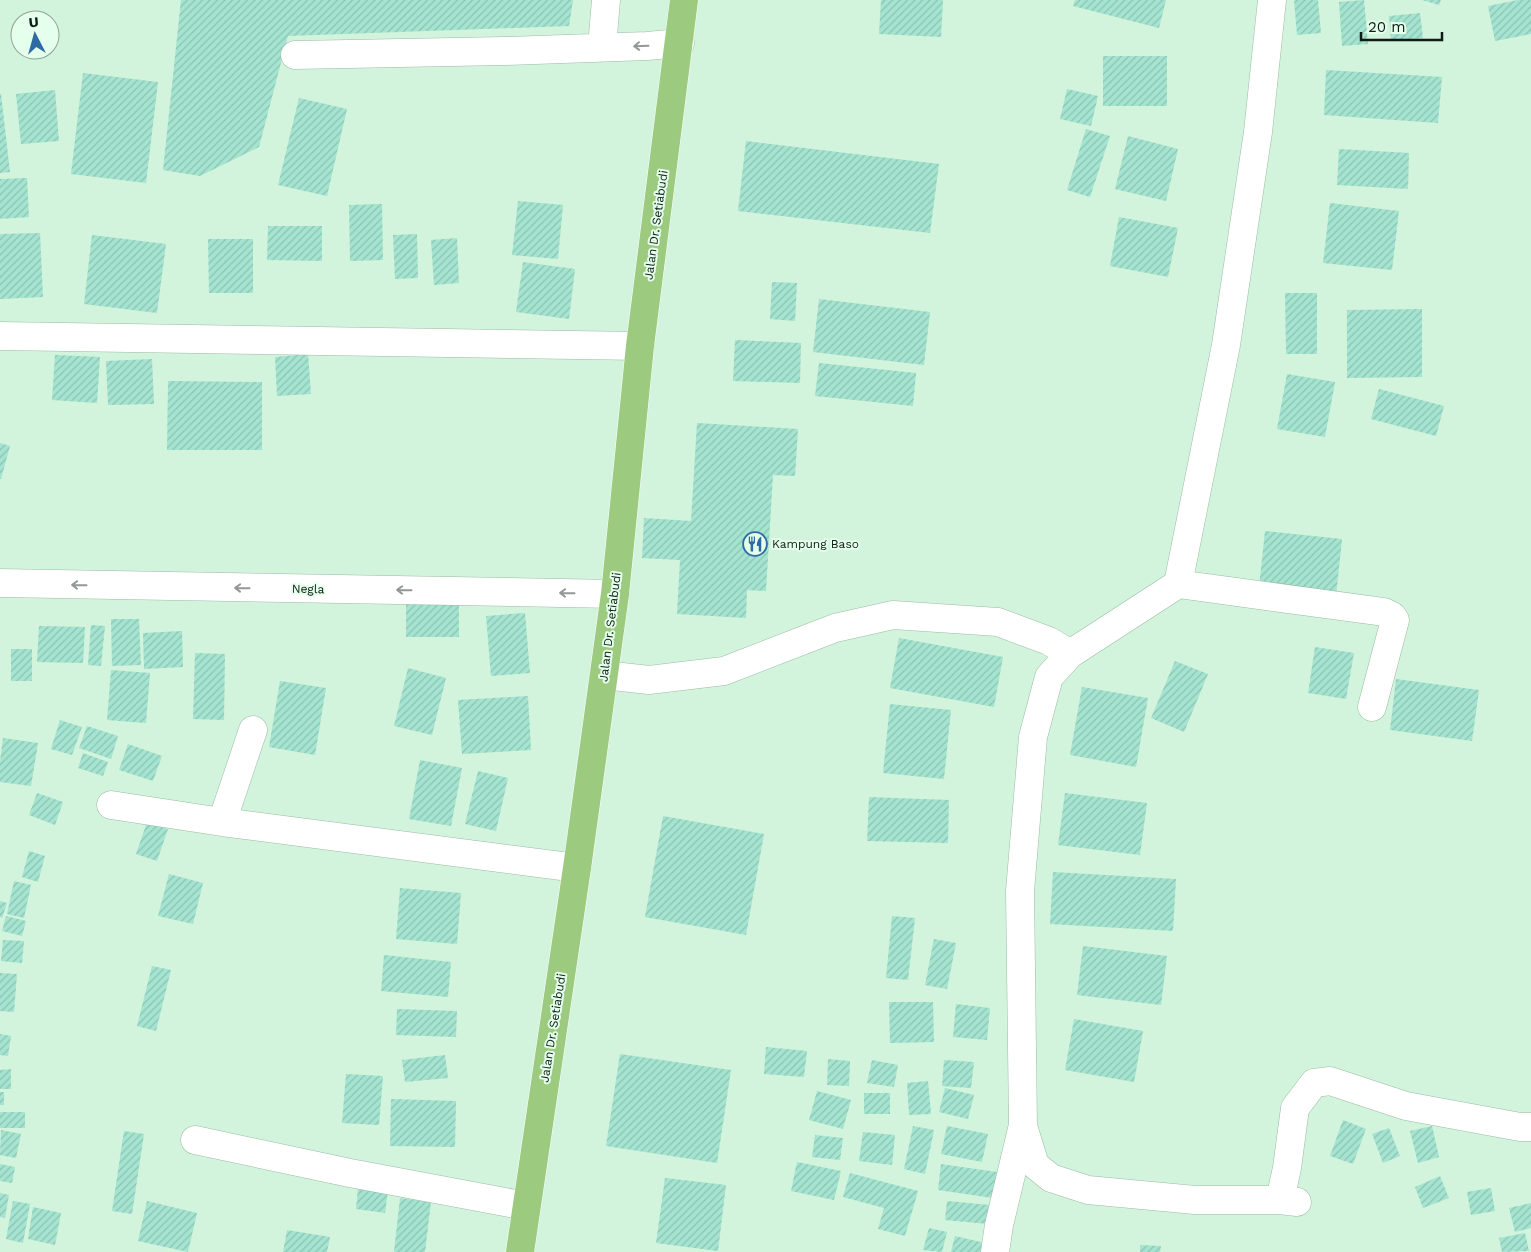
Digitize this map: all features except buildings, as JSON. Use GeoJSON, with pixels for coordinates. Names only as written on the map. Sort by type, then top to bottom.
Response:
{"type":"FeatureCollection","features":[{"type":"Feature","properties":{"kind":"main road","name":"Jalan Dr. Setiabudi"},"geometry":{"type":"LineString","coordinates":[[520,1252],[577,868],[615,594],[640,346],[684,0]]}},
{"type":"Feature","properties":{"kind":"street"},"geometry":{"type":"LineString","coordinates":[[602,47],[606,0]]}},
{"type":"Feature","properties":{"kind":"street"},"geometry":{"type":"LineString","coordinates":[[1178,584],[1226,345],[1258,132],[1272,0]]}},
{"type":"Feature","properties":{"kind":"street"},"geometry":{"type":"LineString","coordinates":[[295,55],[505,51],[680,43]]}},
{"type":"Feature","properties":{"kind":"street"},"geometry":{"type":"LineString","coordinates":[[0,336],[640,346]]}},
{"type":"Feature","properties":{"kind":"street","name":"Negla"},"geometry":{"type":"LineString","coordinates":[[0,583],[615,594]]}},
{"type":"Feature","properties":{"kind":"street"},"geometry":{"type":"LineString","coordinates":[[995,1252],[999,1225],[1023,1125],[1020,891],[1033,737],[1049,677],[1070,654],[1178,584],[1384,612],[1392,616],[1394,620],[1372,707]]}},
{"type":"Feature","properties":{"kind":"street"},"geometry":{"type":"LineString","coordinates":[[604,675],[649,680],[724,671],[835,628],[894,615],[998,622],[1049,641],[1070,654]]}},
{"type":"Feature","properties":{"kind":"street"},"geometry":{"type":"LineString","coordinates":[[222,822],[253,730]]}},
{"type":"Feature","properties":{"kind":"street"},"geometry":{"type":"LineString","coordinates":[[111,805],[222,822],[577,868]]}},
{"type":"Feature","properties":{"kind":"street"},"geometry":{"type":"LineString","coordinates":[[1023,1125],[1035,1166],[1051,1178],[1088,1190],[1195,1200],[1288,1201],[1287,1168],[1295,1108],[1314,1083],[1330,1081],[1406,1106],[1520,1128],[1531,1128]]}},
{"type":"Feature","properties":{"kind":"street"},"geometry":{"type":"LineString","coordinates":[[195,1140],[359,1175],[526,1206]]}},
{"type":"Feature","properties":{"kind":"place","name":"Kampung Baso"},"geometry":{"type":"Point","coordinates":[755,544]}}]}
